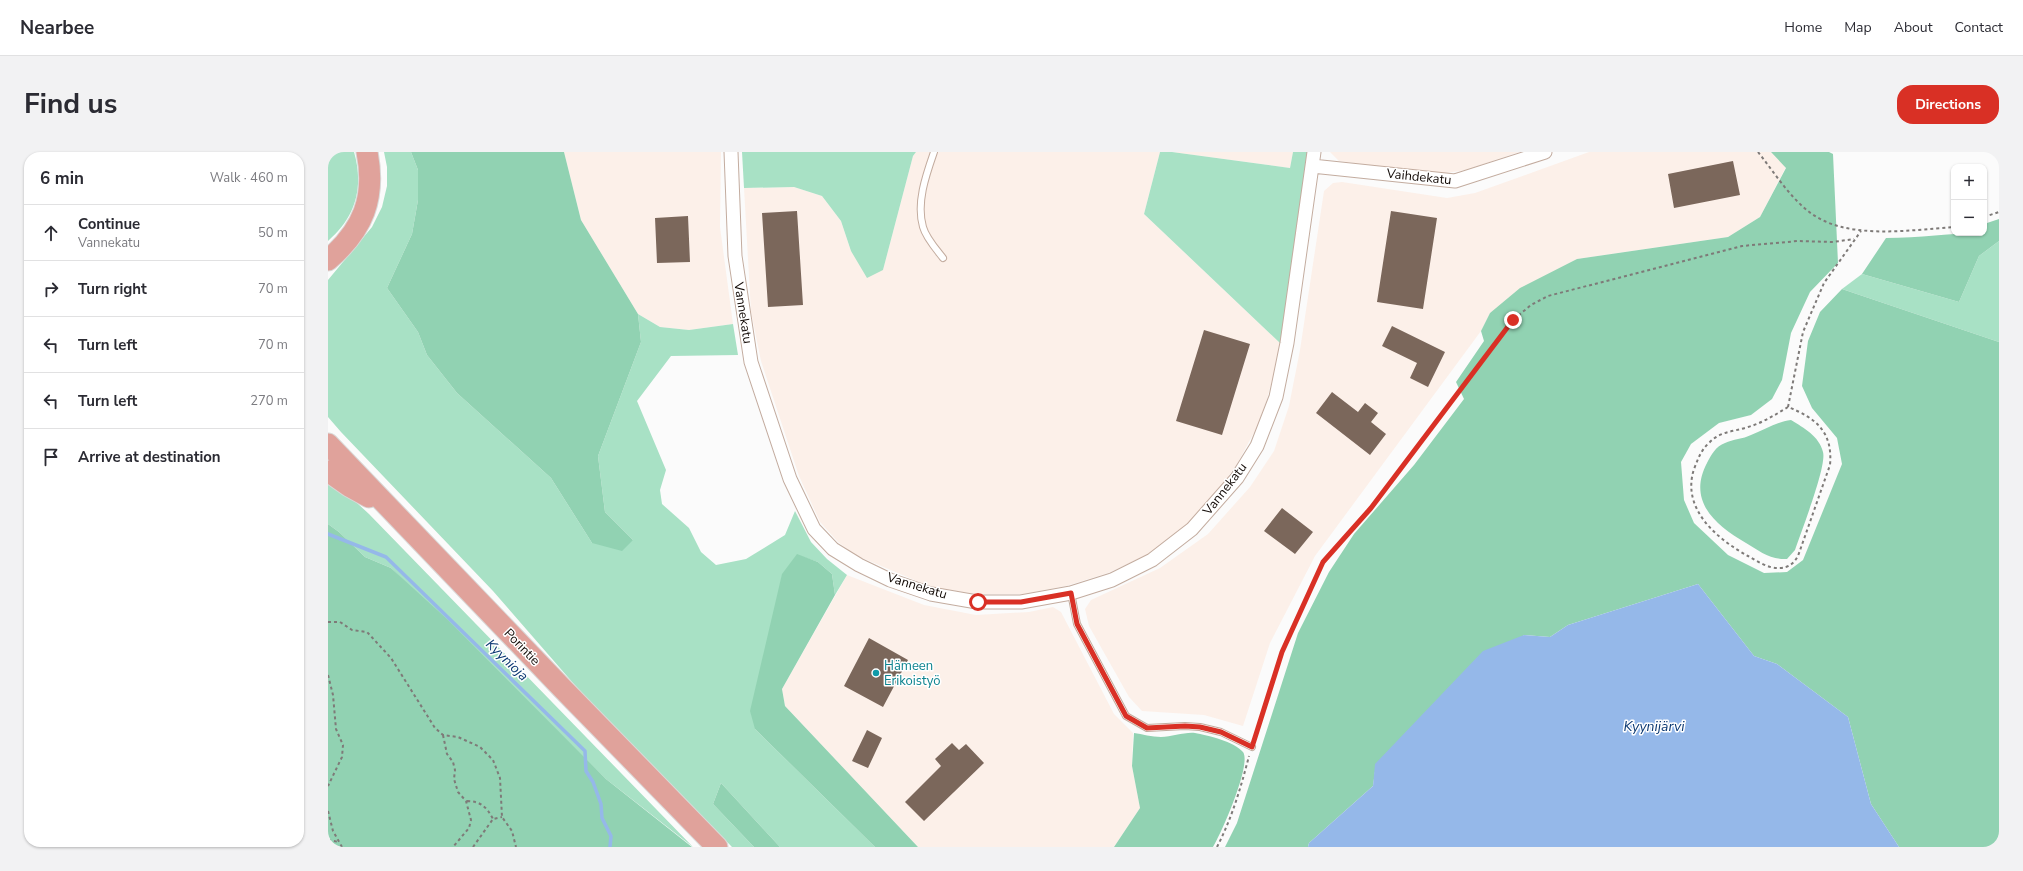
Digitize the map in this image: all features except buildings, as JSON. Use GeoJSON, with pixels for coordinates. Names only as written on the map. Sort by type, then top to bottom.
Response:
{"type":"FeatureCollection","features":[{"type":"Feature","properties":{"kind":"highway"},"geometry":{"type":"LineString","coordinates":[[328,260],[352,235],[365,211],[368,202],[370,171],[366,152]]}},
{"type":"Feature","properties":{"kind":"highway","name":"Porintie"},"geometry":{"type":"LineString","coordinates":[[330,444],[562,688],[717,847]]}},
{"type":"Feature","properties":{"kind":"highway"},"geometry":{"type":"LineString","coordinates":[[328,471],[349,486],[391,509]]}},
{"type":"Feature","properties":{"kind":"street","name":"Vannekatu"},"geometry":{"type":"LineString","coordinates":[[731,152],[735,256],[751,362],[790,479],[814,529],[833,549],[859,565],[890,580],[930,594],[978,602],[1021,602],[1071,593],[1112,580],[1152,560],[1192,529],[1237,478],[1257,446],[1276,397],[1287,343],[1314,152]]}},
{"type":"Feature","properties":{"kind":"street","name":"Vaihdekatu"},"geometry":{"type":"LineString","coordinates":[[1312,166],[1455,181],[1545,152]]}},
{"type":"Feature","properties":{"kind":"lane"},"geometry":{"type":"LineString","coordinates":[[934,152],[926,177],[921,209],[923,228],[943,258]]}},
{"type":"Feature","properties":{"kind":"lane"},"geometry":{"type":"LineString","coordinates":[[1071,593],[1077,624],[1126,716],[1147,728],[1185,726],[1200,727],[1221,732],[1252,747]]}},
{"type":"Feature","properties":{"kind":"path"},"geometry":{"type":"LineString","coordinates":[[1758,152],[1796,199],[1808,211],[1824,221],[1861,231],[1951,227]]}},
{"type":"Feature","properties":{"kind":"path"},"geometry":{"type":"LineString","coordinates":[[1987,216],[1999,212]]}},
{"type":"Feature","properties":{"kind":"path"},"geometry":{"type":"LineString","coordinates":[[1788,407],[1803,413],[1819,425],[1828,439],[1831,450],[1830,465],[1798,556],[1793,564],[1778,569],[1760,562],[1728,545],[1708,527],[1699,515],[1691,496],[1692,475],[1699,455],[1709,442],[1723,432],[1746,428],[1766,420],[1788,407],[1803,332],[1824,283],[1861,231]]}},
{"type":"Feature","properties":{"kind":"path"},"geometry":{"type":"LineString","coordinates":[[1217,847],[1226,830],[1239,795],[1252,747],[1282,652],[1323,562],[1371,508],[1513,320],[1531,305],[1548,296],[1742,246],[1798,241],[1833,242],[1854,239]]}},
{"type":"Feature","properties":{"kind":"path"},"geometry":{"type":"LineString","coordinates":[[328,622],[340,622],[352,630],[367,632],[391,658],[434,728],[443,735],[458,737],[480,747],[493,760],[500,778],[502,817],[512,831],[516,847]]}},
{"type":"Feature","properties":{"kind":"path"},"geometry":{"type":"LineString","coordinates":[[328,675],[333,696],[336,729],[343,745],[342,757],[328,786]]}},
{"type":"Feature","properties":{"kind":"path"},"geometry":{"type":"LineString","coordinates":[[443,735],[448,754],[453,762],[455,770],[454,779],[458,792],[466,801],[471,820],[469,828],[453,847]]}},
{"type":"Feature","properties":{"kind":"path"},"geometry":{"type":"LineString","coordinates":[[466,801],[476,801],[483,805],[493,819]]}},
{"type":"Feature","properties":{"kind":"path"},"geometry":{"type":"LineString","coordinates":[[328,811],[333,831],[342,847]]}},
{"type":"Feature","properties":{"kind":"path"},"geometry":{"type":"LineString","coordinates":[[473,847],[493,819],[502,817]]}},
{"type":"Feature","properties":{"kind":"path"},"geometry":{"type":"LineString","coordinates":[[328,840],[339,842]]}},
{"type":"Feature","properties":{"kind":"shaded area"},"geometry":{"type":"Polygon","coordinates":[[[564,152],[721,152],[720,227],[733,324],[689,330],[660,327],[638,314],[581,220],[564,152]]]}},
{"type":"Feature","properties":{"kind":"shaded area"},"geometry":{"type":"Polygon","coordinates":[[[916,152],[1160,152],[1144,214],[1280,343],[1277,362],[1267,399],[1257,427],[1237,464],[1213,498],[1188,526],[1147,555],[1108,573],[1066,586],[1024,594],[975,594],[931,587],[855,555],[838,542],[820,522],[799,476],[761,361],[751,312],[744,188],[794,187],[822,196],[841,221],[851,251],[883,270],[913,156],[916,152]]]}},
{"type":"Feature","properties":{"kind":"shaded area"},"geometry":{"type":"Polygon","coordinates":[[[1172,152],[1293,152],[1290,168],[1172,152]]]}},
{"type":"Feature","properties":{"kind":"shaded area"},"geometry":{"type":"Polygon","coordinates":[[[1330,152],[1519,152],[1466,170],[1439,174],[1339,161],[1330,152]]]}},
{"type":"Feature","properties":{"kind":"shaded area"},"geometry":{"type":"Polygon","coordinates":[[[1589,152],[1771,152],[1786,167],[1760,217],[1728,237],[1577,259],[1490,313],[1481,331],[1315,556],[1270,643],[1243,726],[1204,715],[1142,711],[1129,697],[1089,626],[1085,609],[1091,600],[1160,568],[1208,534],[1250,487],[1274,451],[1289,406],[1300,350],[1324,191],[1333,183],[1342,182],[1447,198],[1475,193],[1589,152]]]}},
{"type":"Feature","properties":{"kind":"shaded area"},"geometry":{"type":"Polygon","coordinates":[[[847,575],[924,605],[976,615],[1029,612],[1053,607],[1061,612],[1114,714],[1133,733],[1132,766],[1140,808],[1114,847],[918,847],[785,706],[782,689],[847,575]]]}},
{"type":"Feature","properties":{"kind":"green space"},"geometry":{"type":"Polygon","coordinates":[[[328,152],[354,152],[357,165],[358,189],[351,212],[338,232],[328,241],[328,152]]]}},
{"type":"Feature","properties":{"kind":"green space"},"geometry":{"type":"Polygon","coordinates":[[[384,152],[411,152],[418,170],[418,200],[412,234],[387,288],[418,332],[427,355],[457,393],[551,478],[592,543],[633,540],[605,512],[598,456],[641,342],[638,314],[660,327],[689,330],[733,324],[738,355],[671,356],[637,401],[666,470],[660,490],[662,504],[689,528],[701,552],[716,565],[746,559],[785,535],[795,511],[811,542],[827,559],[847,575],[835,595],[832,574],[818,562],[797,555],[755,729],[875,847],[780,847],[721,783],[713,804],[754,847],[732,847],[580,691],[493,591],[328,417],[328,280],[372,227],[382,207],[387,186],[387,167],[384,152]]]}},
{"type":"Feature","properties":{"kind":"green space"},"geometry":{"type":"Polygon","coordinates":[[[411,152],[564,152],[581,220],[638,314],[641,342],[598,456],[605,512],[633,540],[622,551],[592,543],[551,478],[457,393],[427,355],[418,332],[387,288],[412,234],[418,200],[418,170],[411,152]]]}},
{"type":"Feature","properties":{"kind":"green space"},"geometry":{"type":"Polygon","coordinates":[[[742,152],[916,152],[913,156],[883,270],[867,278],[851,251],[841,221],[822,196],[794,187],[744,188],[742,152]]]}},
{"type":"Feature","properties":{"kind":"green space"},"geometry":{"type":"Polygon","coordinates":[[[1160,152],[1172,152],[1290,168],[1293,152],[1309,152],[1280,343],[1144,214],[1160,152]]]}},
{"type":"Feature","properties":{"kind":"green space"},"geometry":{"type":"Polygon","coordinates":[[[1771,152],[1829,152],[1833,154],[1838,263],[1810,292],[1791,333],[1782,380],[1772,399],[1751,415],[1719,423],[1691,444],[1681,462],[1684,500],[1694,523],[1728,555],[1764,573],[1787,572],[1803,560],[1842,464],[1837,438],[1812,408],[1802,386],[1808,341],[1820,312],[1842,289],[1999,342],[1999,847],[1899,847],[1871,804],[1848,717],[1777,664],[1754,656],[1698,584],[1568,625],[1550,637],[1524,635],[1411,728],[1376,764],[1373,786],[1309,843],[1308,847],[1225,847],[1237,823],[1298,633],[1329,572],[1354,534],[1414,465],[1464,399],[1456,382],[1484,341],[1481,331],[1490,313],[1520,288],[1577,259],[1728,237],[1760,217],[1786,168],[1771,152]]]}},
{"type":"Feature","properties":{"kind":"green space"},"geometry":{"type":"Polygon","coordinates":[[[1999,219],[1999,241],[1979,256],[1959,302],[1862,274],[1886,238],[1951,234],[1951,236],[1987,236],[1987,223],[1999,219]]]}},
{"type":"Feature","properties":{"kind":"green space"},"geometry":{"type":"Polygon","coordinates":[[[1999,241],[1999,342],[1842,289],[1862,274],[1959,302],[1979,256],[1999,241]]]}},
{"type":"Feature","properties":{"kind":"green space"},"geometry":{"type":"Polygon","coordinates":[[[1791,420],[1806,429],[1815,437],[1821,446],[1823,459],[1808,515],[1795,550],[1787,559],[1781,559],[1760,552],[1724,528],[1707,510],[1702,500],[1700,489],[1707,463],[1719,446],[1748,436],[1780,422],[1791,420]]]}},
{"type":"Feature","properties":{"kind":"green space"},"geometry":{"type":"Polygon","coordinates":[[[328,480],[344,491],[369,514],[693,847],[606,779],[391,568],[365,557],[339,532],[328,524],[328,480]]]}},
{"type":"Feature","properties":{"kind":"green space"},"geometry":{"type":"Polygon","coordinates":[[[328,524],[339,532],[365,557],[391,568],[448,620],[606,779],[692,847],[328,847],[328,524]]]}},
{"type":"Feature","properties":{"kind":"green space"},"geometry":{"type":"Polygon","coordinates":[[[797,554],[818,562],[832,574],[835,595],[782,689],[785,706],[918,847],[875,847],[755,729],[750,711],[782,574],[797,554]]]}},
{"type":"Feature","properties":{"kind":"green space"},"geometry":{"type":"Polygon","coordinates":[[[1134,733],[1161,737],[1195,733],[1227,742],[1239,748],[1243,752],[1245,759],[1240,784],[1213,847],[1114,847],[1140,808],[1132,766],[1134,733]]]}},
{"type":"Feature","properties":{"kind":"green space"},"geometry":{"type":"Polygon","coordinates":[[[721,783],[780,847],[754,847],[713,804],[721,783]]]}},
{"type":"Feature","properties":{"kind":"water","name":"Kyynijärvi"},"geometry":{"type":"Polygon","coordinates":[[[1698,584],[1754,656],[1777,664],[1848,717],[1871,804],[1899,847],[1308,847],[1309,843],[1373,786],[1375,764],[1483,651],[1524,635],[1550,637],[1568,625],[1698,584]]]}},
{"type":"Feature","properties":{"kind":"waterway","name":"Kyynioja"},"geometry":{"type":"LineString","coordinates":[[328,534],[386,557],[585,751],[586,771],[593,782],[601,804],[602,818],[611,836],[610,847]]}},
{"type":"Feature","properties":{"kind":"place","name":"Hämeen Erikoistyö"},"geometry":{"type":"Point","coordinates":[876,673]}},
{"type":"Feature","properties":{"kind":"route"},"geometry":{"type":"LineString","coordinates":[[978,602],[1021,602],[1071,593],[1077,624],[1126,716],[1134,722],[1147,728],[1185,726],[1200,727],[1221,732],[1252,747],[1282,652],[1304,607],[1323,562],[1371,508],[1513,320]]}}]}
